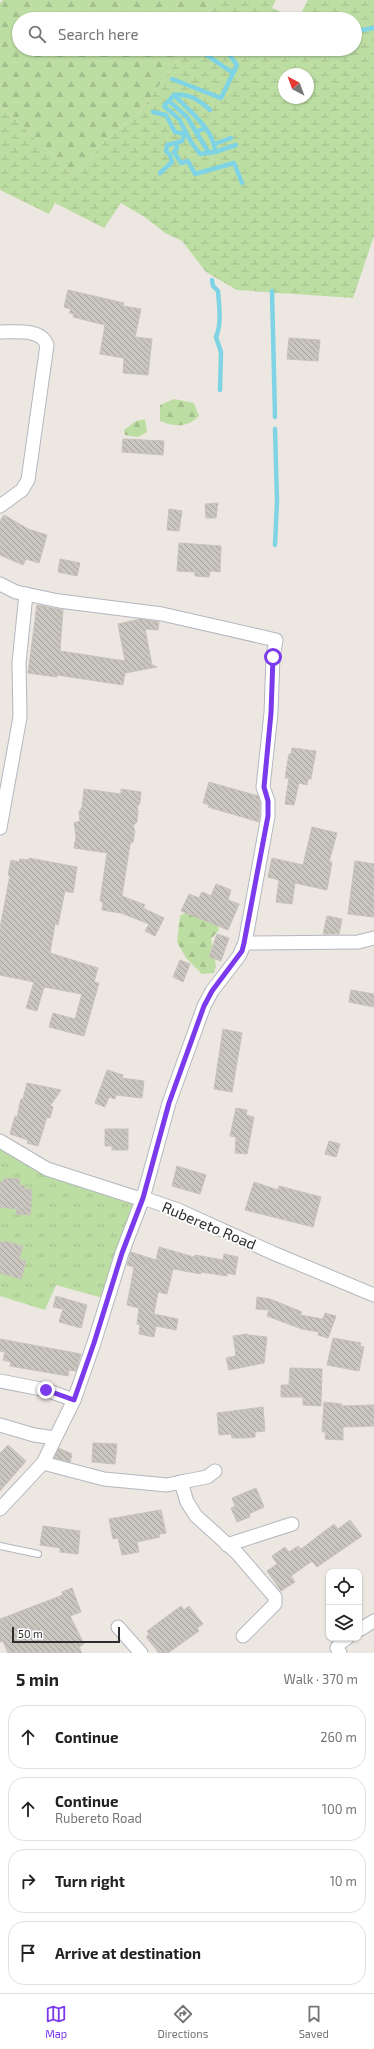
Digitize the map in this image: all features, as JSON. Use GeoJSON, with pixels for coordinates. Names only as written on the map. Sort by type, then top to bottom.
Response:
{"type":"FeatureCollection","features":[{"type":"Feature","properties":{"kind":"street"},"geometry":{"type":"LineString","coordinates":[[0,332],[21,331],[43,338],[47,345],[28,480],[22,490],[0,506]]}},
{"type":"Feature","properties":{"kind":"street"},"geometry":{"type":"LineString","coordinates":[[0,584],[16,592],[162,614],[276,640],[273,657],[271,713],[264,787],[268,801],[268,816],[244,943],[242,951],[212,991],[204,1006],[169,1103],[143,1198],[134,1197],[48,1169],[0,1141]]}},
{"type":"Feature","properties":{"kind":"street"},"geometry":{"type":"LineString","coordinates":[[0,828],[20,717],[19,664],[26,594]]}},
{"type":"Feature","properties":{"kind":"street"},"geometry":{"type":"LineString","coordinates":[[244,943],[358,942],[374,938]]}},
{"type":"Feature","properties":{"kind":"street","name":"Rubereto Road"},"geometry":{"type":"LineString","coordinates":[[0,1509],[42,1463],[74,1400],[94,1343],[122,1253],[143,1198],[178,1210],[273,1253],[374,1295]]}},
{"type":"Feature","properties":{"kind":"street"},"geometry":{"type":"LineString","coordinates":[[0,1381],[46,1390],[74,1400]]}},
{"type":"Feature","properties":{"kind":"street"},"geometry":{"type":"LineString","coordinates":[[0,1425],[34,1435],[55,1438]]}},
{"type":"Feature","properties":{"kind":"street"},"geometry":{"type":"LineString","coordinates":[[42,1463],[104,1480],[167,1485],[207,1477],[215,1471]]}},
{"type":"Feature","properties":{"kind":"street"},"geometry":{"type":"LineString","coordinates":[[181,1482],[187,1502],[196,1516],[236,1553],[275,1597],[275,1604],[243,1636]]}},
{"type":"Feature","properties":{"kind":"street"},"geometry":{"type":"LineString","coordinates":[[227,1545],[292,1524]]}},
{"type":"Feature","properties":{"kind":"street"},"geometry":{"type":"LineString","coordinates":[[362,1628],[374,1621]]}},
{"type":"Feature","properties":{"kind":"street"},"geometry":{"type":"LineString","coordinates":[[118,1627],[141,1653]]}},
{"type":"Feature","properties":{"kind":"street"},"geometry":{"type":"LineString","coordinates":[[340,1653],[337,1648],[342,1641]]}},
{"type":"Feature","properties":{"kind":"lane"},"geometry":{"type":"LineString","coordinates":[[0,1546],[38,1554]]}},
{"type":"Feature","properties":{"kind":"green space"},"geometry":{"type":"Polygon","coordinates":[[[3,0],[215,0],[209,12],[12,12],[12,56],[180,56],[140,112],[105,140],[75,177],[0,105],[0,3],[3,0]]]}},
{"type":"Feature","properties":{"kind":"green space"},"geometry":{"type":"Polygon","coordinates":[[[215,0],[276,0],[272,8],[281,12],[209,12],[215,0]]]}},
{"type":"Feature","properties":{"kind":"green space"},"geometry":{"type":"Polygon","coordinates":[[[308,0],[374,0],[374,236],[353,298],[237,290],[206,272],[182,241],[165,233],[146,218],[121,203],[104,228],[55,203],[49,214],[0,190],[0,105],[75,177],[105,140],[140,112],[180,56],[362,56],[362,12],[302,12],[308,0]]]}},
{"type":"Feature","properties":{"kind":"green space"},"geometry":{"type":"Polygon","coordinates":[[[174,399],[194,403],[199,416],[190,423],[180,425],[160,421],[160,405],[174,399]]]}},
{"type":"Feature","properties":{"kind":"green space"},"geometry":{"type":"Polygon","coordinates":[[[145,419],[147,432],[138,437],[125,435],[124,430],[136,421],[145,419]]]}},
{"type":"Feature","properties":{"kind":"green space"},"geometry":{"type":"Polygon","coordinates":[[[188,911],[216,918],[219,930],[211,939],[216,966],[214,973],[202,974],[186,958],[177,942],[180,916],[188,911]]]}},
{"type":"Feature","properties":{"kind":"green space"},"geometry":{"type":"Polygon","coordinates":[[[0,1143],[128,1199],[134,1208],[103,1298],[56,1285],[45,1310],[0,1296],[0,1143]]]}},
{"type":"Feature","properties":{"kind":"building"},"geometry":{"type":"Polygon","coordinates":[[[68,290],[124,303],[123,306],[141,309],[135,337],[152,339],[148,375],[123,373],[124,358],[100,354],[105,325],[73,317],[74,314],[69,313],[71,309],[64,307],[68,290]]]}},
{"type":"Feature","properties":{"kind":"building"},"geometry":{"type":"Polygon","coordinates":[[[289,338],[320,340],[318,361],[287,359],[289,338]]]}},
{"type":"Feature","properties":{"kind":"building"},"geometry":{"type":"Polygon","coordinates":[[[123,439],[164,441],[163,455],[122,452],[123,439]]]}},
{"type":"Feature","properties":{"kind":"building"},"geometry":{"type":"Polygon","coordinates":[[[218,503],[216,518],[206,518],[205,504],[218,503]]]}},
{"type":"Feature","properties":{"kind":"building"},"geometry":{"type":"Polygon","coordinates":[[[169,509],[182,511],[179,531],[167,530],[169,509]]]}},
{"type":"Feature","properties":{"kind":"building"},"geometry":{"type":"Polygon","coordinates":[[[4,515],[28,529],[47,535],[39,563],[26,559],[23,565],[0,555],[0,521],[4,515]]]}},
{"type":"Feature","properties":{"kind":"building"},"geometry":{"type":"Polygon","coordinates":[[[179,543],[221,546],[220,572],[210,571],[209,577],[195,576],[195,572],[177,571],[179,543]]]}},
{"type":"Feature","properties":{"kind":"building"},"geometry":{"type":"Polygon","coordinates":[[[60,559],[80,563],[77,576],[58,572],[60,559]]]}},
{"type":"Feature","properties":{"kind":"building"},"geometry":{"type":"Polygon","coordinates":[[[37,605],[63,610],[60,651],[125,661],[118,624],[140,619],[159,622],[158,630],[145,629],[152,665],[157,667],[125,673],[123,685],[57,675],[57,677],[28,673],[37,605]]]}},
{"type":"Feature","properties":{"kind":"building"},"geometry":{"type":"Polygon","coordinates":[[[292,748],[316,751],[311,779],[308,779],[307,785],[299,783],[294,805],[285,804],[289,778],[285,778],[289,754],[291,754],[292,748]]]}},
{"type":"Feature","properties":{"kind":"building"},"geometry":{"type":"Polygon","coordinates":[[[209,782],[258,796],[260,802],[259,822],[208,807],[209,805],[203,803],[209,782]]]}},
{"type":"Feature","properties":{"kind":"building"},"geometry":{"type":"Polygon","coordinates":[[[84,789],[121,794],[121,789],[141,792],[140,803],[137,807],[137,822],[133,826],[135,831],[133,842],[130,844],[122,896],[145,905],[143,908],[164,918],[155,936],[145,931],[149,924],[121,913],[102,910],[103,902],[100,901],[107,853],[74,848],[76,837],[74,823],[80,821],[79,812],[82,807],[84,789]]]}},
{"type":"Feature","properties":{"kind":"building"},"geometry":{"type":"Polygon","coordinates":[[[312,827],[337,833],[329,862],[332,862],[327,890],[295,883],[292,904],[276,902],[279,880],[268,877],[272,858],[303,865],[312,827]]]}},
{"type":"Feature","properties":{"kind":"building"},"geometry":{"type":"Polygon","coordinates":[[[29,858],[77,867],[73,893],[65,891],[58,925],[55,924],[50,953],[98,968],[94,982],[99,983],[84,1036],[49,1027],[53,1013],[75,1019],[82,994],[44,987],[37,1011],[26,1008],[34,982],[0,975],[0,928],[10,875],[8,875],[11,860],[19,862],[20,859],[29,860],[29,858]]]}},
{"type":"Feature","properties":{"kind":"building"},"geometry":{"type":"Polygon","coordinates":[[[355,861],[374,864],[374,917],[348,914],[355,861]]]}},
{"type":"Feature","properties":{"kind":"building"},"geometry":{"type":"Polygon","coordinates":[[[216,884],[231,890],[228,900],[239,904],[228,930],[181,911],[189,894],[199,898],[202,892],[211,896],[216,884]]]}},
{"type":"Feature","properties":{"kind":"building"},"geometry":{"type":"Polygon","coordinates":[[[327,916],[342,919],[339,934],[323,934],[327,916]]]}},
{"type":"Feature","properties":{"kind":"building"},"geometry":{"type":"Polygon","coordinates":[[[217,934],[229,938],[221,961],[209,957],[217,934]]]}},
{"type":"Feature","properties":{"kind":"building"},"geometry":{"type":"Polygon","coordinates":[[[180,960],[190,964],[183,982],[173,977],[180,960]]]}},
{"type":"Feature","properties":{"kind":"building"},"geometry":{"type":"Polygon","coordinates":[[[351,990],[374,994],[374,1007],[349,1002],[351,990]]]}},
{"type":"Feature","properties":{"kind":"building"},"geometry":{"type":"Polygon","coordinates":[[[223,1029],[242,1033],[232,1092],[214,1089],[223,1029]]]}},
{"type":"Feature","properties":{"kind":"building"},"geometry":{"type":"Polygon","coordinates":[[[107,1070],[123,1075],[122,1078],[144,1081],[142,1098],[116,1095],[115,1099],[109,1097],[105,1107],[95,1103],[107,1070]]]}},
{"type":"Feature","properties":{"kind":"building"},"geometry":{"type":"Polygon","coordinates":[[[27,1083],[61,1090],[50,1106],[53,1107],[50,1118],[47,1117],[38,1146],[27,1143],[28,1140],[10,1134],[15,1116],[17,1117],[21,1099],[23,1099],[27,1083]]]}},
{"type":"Feature","properties":{"kind":"building"},"geometry":{"type":"Polygon","coordinates":[[[236,1108],[247,1110],[246,1115],[254,1117],[247,1154],[235,1153],[236,1137],[230,1136],[236,1108]]]}},
{"type":"Feature","properties":{"kind":"building"},"geometry":{"type":"Polygon","coordinates":[[[105,1129],[128,1129],[128,1150],[112,1150],[112,1146],[105,1146],[105,1129]]]}},
{"type":"Feature","properties":{"kind":"building"},"geometry":{"type":"Polygon","coordinates":[[[329,1141],[340,1144],[336,1157],[325,1154],[329,1141]]]}},
{"type":"Feature","properties":{"kind":"building"},"geometry":{"type":"Polygon","coordinates":[[[177,1166],[206,1175],[200,1194],[172,1186],[177,1166]]]}},
{"type":"Feature","properties":{"kind":"building"},"geometry":{"type":"Polygon","coordinates":[[[4,1178],[20,1179],[19,1185],[25,1186],[24,1189],[32,1189],[30,1215],[16,1214],[17,1209],[0,1207],[0,1182],[3,1182],[4,1178]]]}},
{"type":"Feature","properties":{"kind":"building"},"geometry":{"type":"Polygon","coordinates":[[[254,1182],[278,1190],[279,1186],[321,1197],[313,1227],[245,1210],[254,1182]]]}},
{"type":"Feature","properties":{"kind":"building"},"geometry":{"type":"Polygon","coordinates":[[[4,1241],[23,1246],[19,1259],[26,1261],[21,1279],[0,1273],[0,1242],[4,1243],[4,1241]]]}},
{"type":"Feature","properties":{"kind":"building"},"geometry":{"type":"Polygon","coordinates":[[[159,1247],[194,1257],[195,1255],[223,1260],[224,1254],[238,1257],[235,1275],[227,1273],[227,1276],[201,1272],[201,1274],[173,1269],[167,1294],[158,1292],[154,1314],[178,1319],[176,1330],[156,1326],[154,1337],[139,1334],[140,1325],[137,1324],[139,1308],[127,1305],[134,1267],[127,1265],[131,1252],[156,1260],[159,1247]]]}},
{"type":"Feature","properties":{"kind":"building"},"geometry":{"type":"Polygon","coordinates":[[[56,1296],[87,1305],[81,1328],[59,1322],[63,1309],[53,1307],[56,1296]]]}},
{"type":"Feature","properties":{"kind":"building"},"geometry":{"type":"Polygon","coordinates":[[[257,1297],[270,1299],[302,1312],[300,1315],[323,1319],[325,1313],[336,1316],[328,1338],[318,1335],[319,1332],[302,1329],[267,1316],[269,1310],[256,1309],[257,1297]]]}},
{"type":"Feature","properties":{"kind":"building"},"geometry":{"type":"Polygon","coordinates":[[[248,1334],[267,1337],[264,1363],[229,1370],[226,1358],[236,1356],[233,1336],[248,1334]]]}},
{"type":"Feature","properties":{"kind":"building"},"geometry":{"type":"Polygon","coordinates":[[[333,1338],[361,1343],[360,1346],[364,1347],[359,1371],[327,1365],[333,1338]]]}},
{"type":"Feature","properties":{"kind":"building"},"geometry":{"type":"Polygon","coordinates":[[[0,1339],[81,1354],[76,1371],[69,1370],[68,1376],[10,1366],[11,1362],[3,1360],[5,1352],[0,1351],[0,1339]]]}},
{"type":"Feature","properties":{"kind":"building"},"geometry":{"type":"Polygon","coordinates":[[[290,1368],[322,1369],[321,1406],[303,1405],[303,1397],[281,1397],[281,1385],[289,1385],[290,1368]]]}},
{"type":"Feature","properties":{"kind":"building"},"geometry":{"type":"Polygon","coordinates":[[[324,1402],[342,1404],[342,1406],[374,1405],[374,1426],[343,1427],[343,1440],[325,1439],[326,1432],[322,1432],[324,1402]]]}},
{"type":"Feature","properties":{"kind":"building"},"geometry":{"type":"Polygon","coordinates":[[[263,1407],[265,1431],[255,1432],[255,1437],[244,1438],[232,1438],[231,1434],[219,1435],[217,1413],[263,1407]]]}},
{"type":"Feature","properties":{"kind":"building"},"geometry":{"type":"Polygon","coordinates":[[[93,1443],[117,1444],[115,1464],[92,1462],[93,1443]]]}},
{"type":"Feature","properties":{"kind":"building"},"geometry":{"type":"Polygon","coordinates":[[[8,1445],[26,1461],[0,1491],[0,1453],[8,1445]]]}},
{"type":"Feature","properties":{"kind":"building"},"geometry":{"type":"Polygon","coordinates":[[[59,1448],[72,1454],[70,1462],[54,1458],[59,1448]]]}},
{"type":"Feature","properties":{"kind":"building"},"geometry":{"type":"Polygon","coordinates":[[[256,1488],[264,1507],[249,1514],[250,1517],[237,1522],[231,1508],[235,1506],[232,1498],[256,1488]]]}},
{"type":"Feature","properties":{"kind":"building"},"geometry":{"type":"Polygon","coordinates":[[[161,1510],[166,1533],[159,1534],[160,1537],[137,1542],[139,1552],[122,1555],[118,1538],[113,1539],[109,1519],[161,1510]]]}},
{"type":"Feature","properties":{"kind":"building"},"geometry":{"type":"Polygon","coordinates":[[[350,1520],[362,1536],[317,1567],[312,1561],[291,1576],[295,1582],[281,1591],[267,1571],[277,1564],[272,1556],[285,1547],[289,1552],[298,1546],[301,1549],[334,1524],[338,1529],[350,1520]]]}},
{"type":"Feature","properties":{"kind":"building"},"geometry":{"type":"Polygon","coordinates":[[[43,1526],[80,1531],[78,1554],[60,1552],[60,1548],[40,1545],[43,1526]]]}},
{"type":"Feature","properties":{"kind":"building"},"geometry":{"type":"Polygon","coordinates":[[[72,1588],[81,1612],[70,1616],[84,1644],[79,1647],[82,1653],[8,1653],[3,1641],[0,1642],[0,1619],[63,1595],[62,1592],[72,1588]]]}},
{"type":"Feature","properties":{"kind":"building"},"geometry":{"type":"Polygon","coordinates":[[[181,1606],[184,1610],[189,1606],[203,1624],[197,1628],[199,1631],[168,1653],[159,1653],[146,1637],[149,1634],[147,1631],[181,1606]]]}},
{"type":"Feature","properties":{"kind":"waterway"},"geometry":{"type":"LineString","coordinates":[[362,30],[374,28]]}},
{"type":"Feature","properties":{"kind":"waterway"},"geometry":{"type":"LineString","coordinates":[[208,56],[233,73]]}},
{"type":"Feature","properties":{"kind":"waterway"},"geometry":{"type":"LineString","coordinates":[[172,79],[221,98],[237,65],[230,56]]}},
{"type":"Feature","properties":{"kind":"waterway"},"geometry":{"type":"LineString","coordinates":[[174,95],[184,95],[194,98],[210,110]]}},
{"type":"Feature","properties":{"kind":"waterway"},"geometry":{"type":"LineString","coordinates":[[215,152],[214,144],[206,128],[174,95],[164,106],[179,119],[191,142],[200,154],[215,152],[236,145]]}},
{"type":"Feature","properties":{"kind":"waterway"},"geometry":{"type":"LineString","coordinates":[[169,101],[187,117],[196,132],[205,128]]}},
{"type":"Feature","properties":{"kind":"waterway"},"geometry":{"type":"LineString","coordinates":[[153,112],[166,115],[175,132],[186,134]]}},
{"type":"Feature","properties":{"kind":"waterway"},"geometry":{"type":"LineString","coordinates":[[196,132],[209,153]]}},
{"type":"Feature","properties":{"kind":"waterway"},"geometry":{"type":"LineString","coordinates":[[184,135],[182,141],[176,143],[177,148],[174,152],[181,163],[188,161],[195,174],[234,163],[242,183]]}},
{"type":"Feature","properties":{"kind":"waterway"},"geometry":{"type":"LineString","coordinates":[[215,144],[231,138]]}},
{"type":"Feature","properties":{"kind":"waterway"},"geometry":{"type":"LineString","coordinates":[[160,173],[172,162],[170,155],[166,151],[167,145],[176,143]]}},
{"type":"Feature","properties":{"kind":"waterway"},"geometry":{"type":"LineString","coordinates":[[212,280],[213,286],[218,291],[220,320],[216,337],[221,352],[220,390]]}},
{"type":"Feature","properties":{"kind":"waterway"},"geometry":{"type":"LineString","coordinates":[[272,291],[275,417]]}},
{"type":"Feature","properties":{"kind":"waterway"},"geometry":{"type":"LineString","coordinates":[[275,429],[277,501],[275,545]]}},
{"type":"Feature","properties":{"kind":"route"},"geometry":{"type":"LineString","coordinates":[[46,1390],[74,1400],[94,1343],[122,1253],[143,1198],[169,1103],[204,1006],[223,975],[242,951],[249,926],[268,816],[268,801],[264,787],[271,713],[270,683],[273,657]]}}]}
